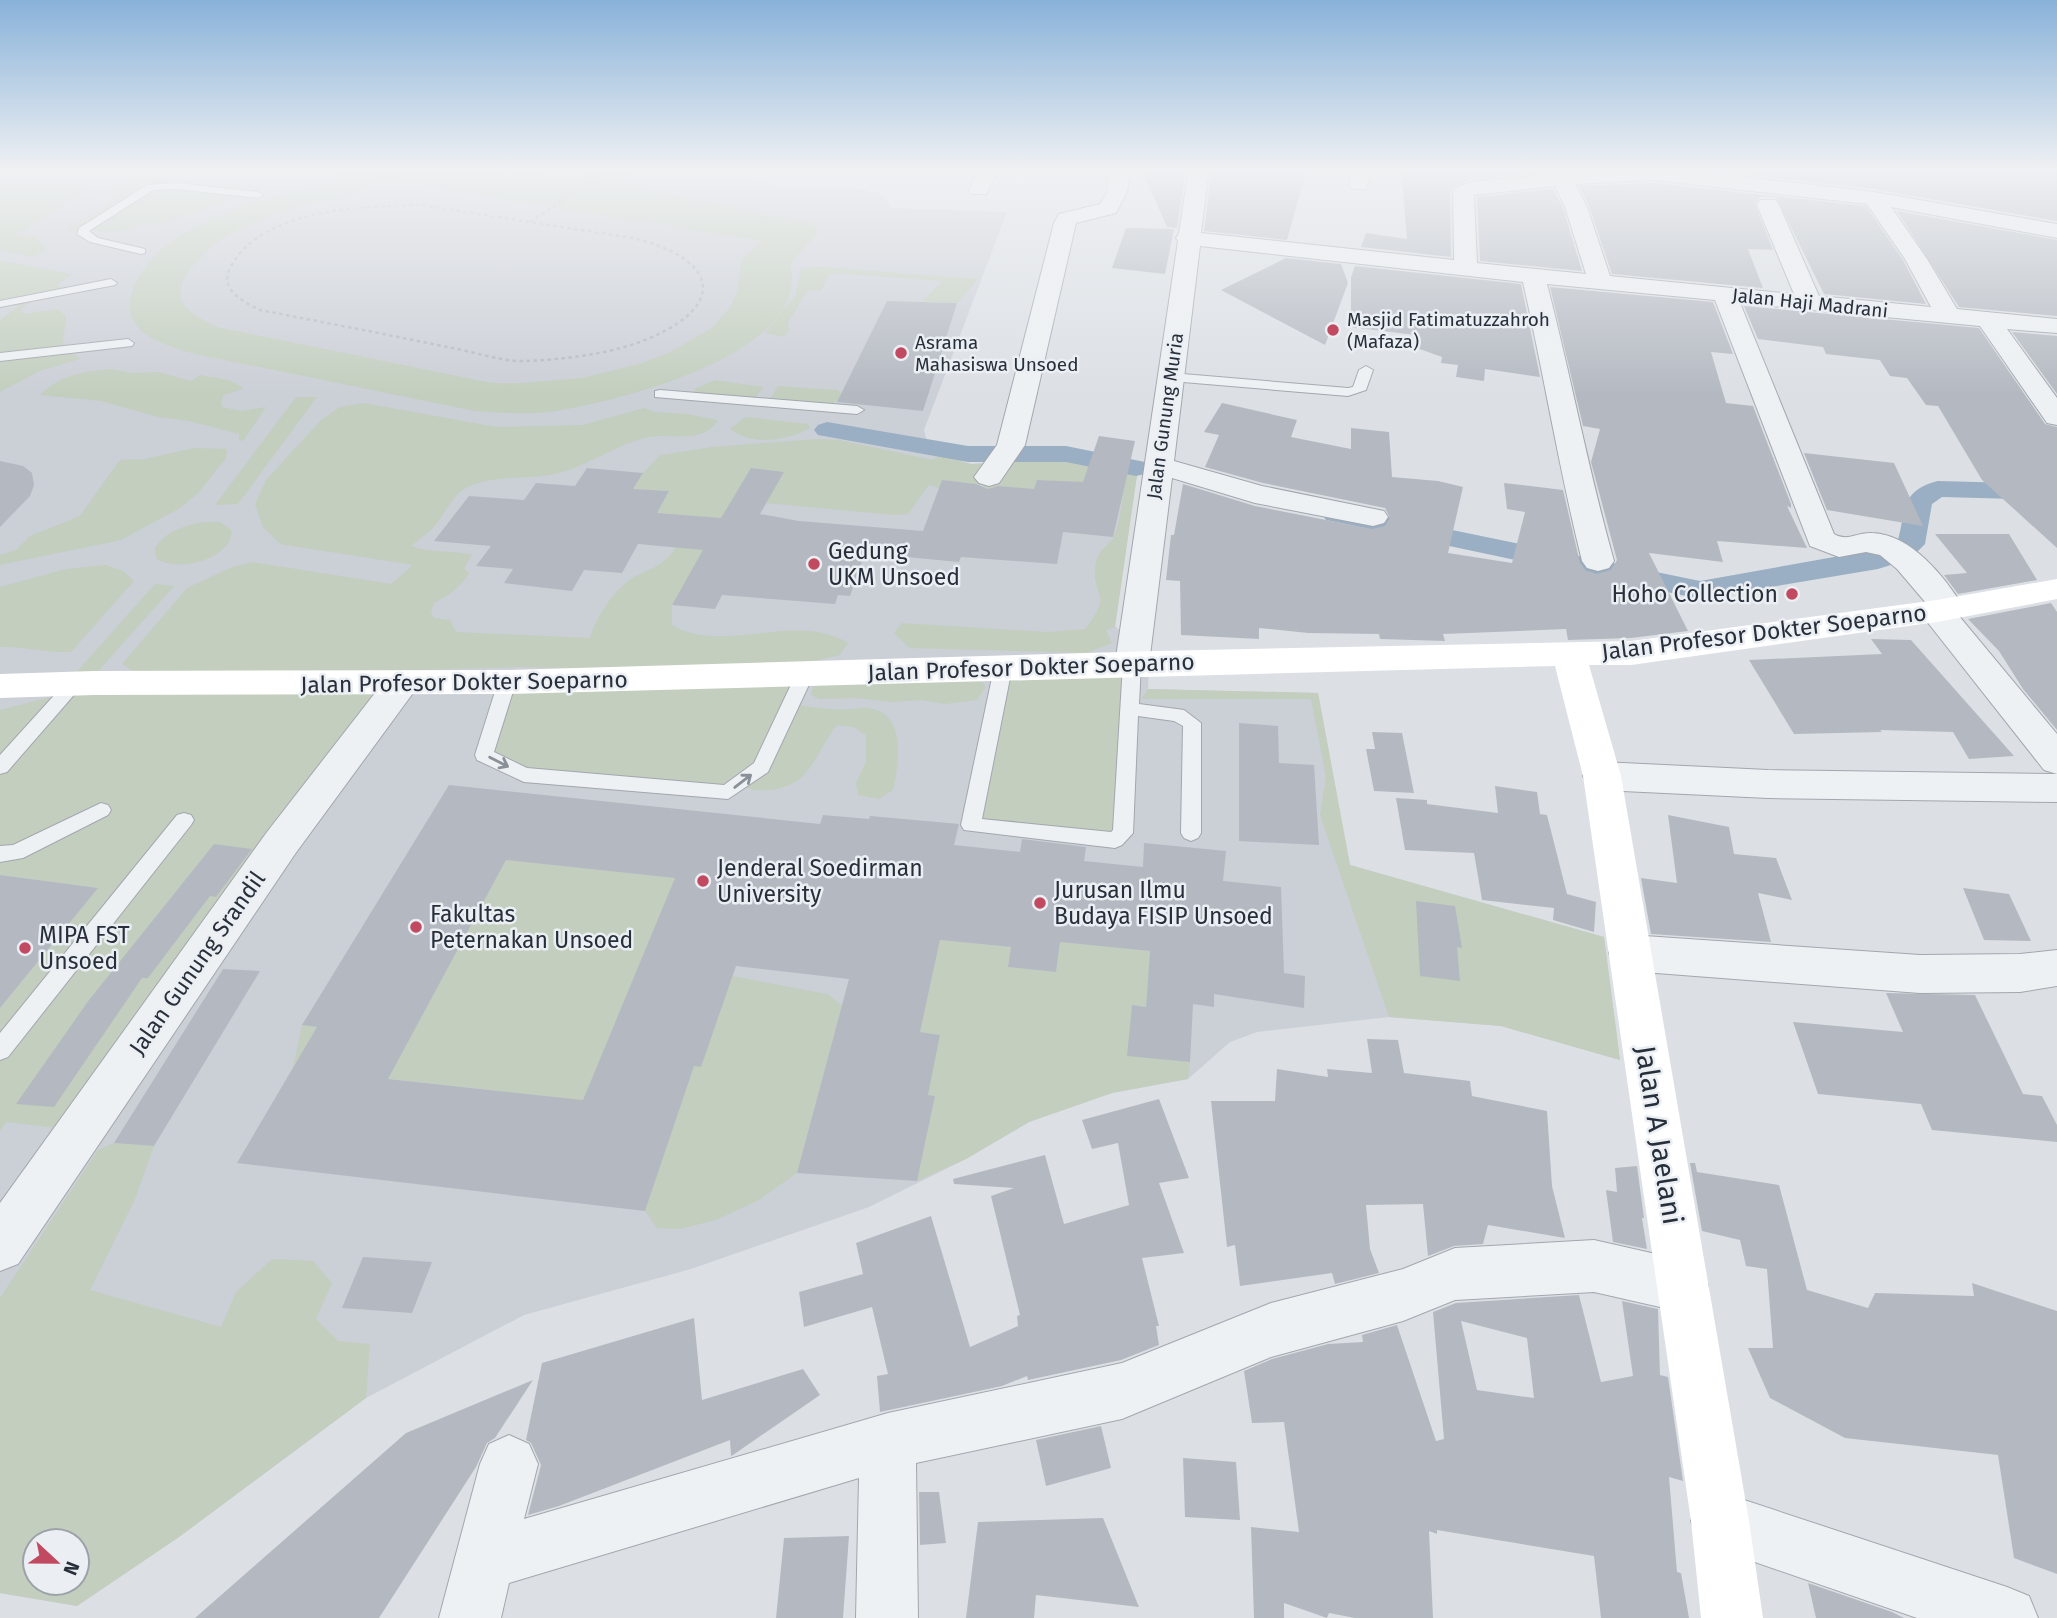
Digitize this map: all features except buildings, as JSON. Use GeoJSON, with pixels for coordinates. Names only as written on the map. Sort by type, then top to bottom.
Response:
{"type":"FeatureCollection","features":[{"type":"Feature","properties":{"kind":"street"},"geometry":{"type":"LineString","coordinates":[[999,462],[1059,244]]}},
{"type":"Feature","properties":{"kind":"street","name":"Jalan Gunung Muria"},"geometry":{"type":"LineString","coordinates":[[1132,664],[1187,244]]}},
{"type":"Feature","properties":{"kind":"street","name":"Jalan Haji Madrani"},"geometry":{"type":"LineString","coordinates":[[1237,244],[1600,283],[2057,326]]}},
{"type":"Feature","properties":{"kind":"street"},"geometry":{"type":"LineString","coordinates":[[1465,244],[1466,269]]}},
{"type":"Feature","properties":{"kind":"street"},"geometry":{"type":"LineString","coordinates":[[1588,244],[1600,283]]}},
{"type":"Feature","properties":{"kind":"street"},"geometry":{"type":"LineString","coordinates":[[1784,244],[1810,304]]}},
{"type":"Feature","properties":{"kind":"street"},"geometry":{"type":"LineString","coordinates":[[1905,244],[1949,317]]}},
{"type":"Feature","properties":{"kind":"street"},"geometry":{"type":"LineString","coordinates":[[1533,276],[1554,362],[1577,482],[1598,561]]}},
{"type":"Feature","properties":{"kind":"street"},"geometry":{"type":"LineString","coordinates":[[1724,294],[1821,539],[1833,548],[1844,549],[1873,542],[1884,544],[1903,559],[2057,760]]}},
{"type":"Feature","properties":{"kind":"street"},"geometry":{"type":"LineString","coordinates":[[1988,320],[2057,417]]}},
{"type":"Feature","properties":{"kind":"street"},"geometry":{"type":"LineString","coordinates":[[1158,466],[1218,481],[1255,494],[1373,517]]}},
{"type":"Feature","properties":{"kind":"street","name":"Jalan Profesor Dokter Soeparno"},"geometry":{"type":"LineString","coordinates":[[0,686],[507,682],[1631,653],[1943,609],[2057,589]]}},
{"type":"Feature","properties":{"kind":"street","name":"Jalan A Jaelani"},"geometry":{"type":"LineString","coordinates":[[1569,655],[1602,776],[1720,1521],[1731,1618]]}},
{"type":"Feature","properties":{"kind":"street","name":"Jalan Gunung Srandil"},"geometry":{"type":"LineString","coordinates":[[0,1246],[281,843],[401,684]]}},
{"type":"Feature","properties":{"kind":"street"},"geometry":{"type":"LineString","coordinates":[[1602,776],[1850,786],[2057,788]]}},
{"type":"Feature","properties":{"kind":"street"},"geometry":{"type":"LineString","coordinates":[[1630,953],[1920,974],[2020,973],[2057,968]]}},
{"type":"Feature","properties":{"kind":"street"},"geometry":{"type":"LineString","coordinates":[[484,1561],[888,1441],[1122,1391],[1271,1331],[1403,1295],[1455,1274],[1594,1266],[1682,1286]]}},
{"type":"Feature","properties":{"kind":"street"},"geometry":{"type":"LineString","coordinates":[[887,1618],[888,1441]]}},
{"type":"Feature","properties":{"kind":"street"},"geometry":{"type":"LineString","coordinates":[[470,1618],[509,1464]]}},
{"type":"Feature","properties":{"kind":"street"},"geometry":{"type":"LineString","coordinates":[[1720,1521],[2007,1618]]}},
{"type":"Feature","properties":{"kind":"lane"},"geometry":{"type":"LineString","coordinates":[[109,244],[141,251]]}},
{"type":"Feature","properties":{"kind":"lane"},"geometry":{"type":"LineString","coordinates":[[2,304],[111,283]]}},
{"type":"Feature","properties":{"kind":"lane"},"geometry":{"type":"LineString","coordinates":[[0,357],[128,343]]}},
{"type":"Feature","properties":{"kind":"lane"},"geometry":{"type":"LineString","coordinates":[[1171,377],[1348,392],[1359,390],[1366,370]]}},
{"type":"Feature","properties":{"kind":"lane"},"geometry":{"type":"LineString","coordinates":[[660,394],[857,410]]}},
{"type":"Feature","properties":{"kind":"lane"},"geometry":{"type":"LineString","coordinates":[[1003,668],[970,820],[975,826],[1115,840],[1123,833],[1132,664]]}},
{"type":"Feature","properties":{"kind":"lane"},"geometry":{"type":"LineString","coordinates":[[507,682],[484,755],[524,775],[728,792],[761,767],[805,674]]}},
{"type":"Feature","properties":{"kind":"lane"},"geometry":{"type":"LineString","coordinates":[[0,767],[74,684]]}},
{"type":"Feature","properties":{"kind":"lane"},"geometry":{"type":"LineString","coordinates":[[1130,709],[1178,715],[1192,723],[1191,833]]}},
{"type":"Feature","properties":{"kind":"lane"},"geometry":{"type":"LineString","coordinates":[[0,855],[16,852],[101,810]]}},
{"type":"Feature","properties":{"kind":"lane"},"geometry":{"type":"LineString","coordinates":[[0,1050],[184,820]]}},
{"type":"Feature","properties":{"kind":"path"},"geometry":{"type":"LineString","coordinates":[[250,244],[237,257],[229,272],[229,288],[238,300],[260,310],[521,361],[583,356],[634,344],[662,332],[687,314],[699,301],[705,286],[699,271],[687,258],[652,244]]}},
{"type":"Feature","properties":{"kind":"shaded area","name":"Jenderal Soedirman University"},"geometry":{"type":"Polygon","coordinates":[[[0,244],[995,244],[924,430],[927,441],[940,455],[971,464],[1044,460],[1078,462],[1137,475],[1115,626],[1141,651],[1149,666],[1148,689],[1318,693],[1350,865],[1604,937],[1620,1060],[1501,1026],[1389,1017],[1257,1032],[1230,1042],[1188,1079],[1112,1093],[1029,1122],[966,1159],[869,1207],[691,1269],[524,1315],[366,1398],[179,1537],[91,1597],[91,1527],[21,1527],[21,1597],[0,1593],[0,244]]]}},
{"type":"Feature","properties":{"kind":"shaded area","name":"Jenderal Soedirman University"},"geometry":{"type":"Polygon","coordinates":[[[24,1597],[90,1597],[77,1606],[24,1597]]]}},
{"type":"Feature","properties":{"kind":"green space"},"geometry":{"type":"Polygon","coordinates":[[[0,244],[42,244],[47,249],[33,257],[0,251],[0,244]]]}},
{"type":"Feature","properties":{"kind":"green space"},"geometry":{"type":"Polygon","coordinates":[[[169,244],[216,244],[196,262],[185,278],[181,295],[188,309],[217,327],[492,383],[523,383],[581,378],[639,364],[668,353],[712,328],[731,306],[737,291],[741,260],[759,244],[808,244],[790,264],[789,296],[772,324],[743,347],[705,368],[664,384],[585,406],[526,413],[475,411],[195,354],[152,338],[135,324],[130,303],[136,283],[147,265],[169,244]]]}},
{"type":"Feature","properties":{"kind":"green space"},"geometry":{"type":"Polygon","coordinates":[[[0,261],[73,274],[56,286],[80,290],[81,293],[57,292],[41,296],[21,310],[24,314],[58,309],[66,316],[63,344],[80,359],[40,371],[0,392],[0,320],[19,306],[0,304],[0,261]]]}},
{"type":"Feature","properties":{"kind":"green space"},"geometry":{"type":"Polygon","coordinates":[[[822,267],[978,279],[957,303],[923,301],[942,281],[830,273],[821,291],[810,290],[806,293],[788,323],[789,331],[784,337],[765,333],[795,296],[801,268],[822,267]]]}},
{"type":"Feature","properties":{"kind":"green space"},"geometry":{"type":"Polygon","coordinates":[[[111,369],[132,373],[159,372],[191,381],[200,375],[223,379],[243,389],[224,395],[222,407],[241,411],[266,407],[244,440],[239,441],[239,434],[189,421],[158,417],[101,401],[40,395],[73,375],[111,369]]]}},
{"type":"Feature","properties":{"kind":"green space"},"geometry":{"type":"Polygon","coordinates":[[[715,380],[764,387],[753,400],[696,395],[694,389],[715,380]]]}},
{"type":"Feature","properties":{"kind":"green space"},"geometry":{"type":"Polygon","coordinates":[[[778,386],[838,390],[841,394],[839,399],[831,404],[771,398],[778,386]]]}},
{"type":"Feature","properties":{"kind":"green space"},"geometry":{"type":"Polygon","coordinates":[[[296,397],[317,397],[238,504],[215,505],[296,397]]]}},
{"type":"Feature","properties":{"kind":"green space"},"geometry":{"type":"Polygon","coordinates":[[[364,403],[496,427],[583,425],[644,408],[655,412],[718,420],[704,433],[645,438],[566,471],[542,476],[490,480],[461,492],[432,529],[411,546],[472,555],[464,568],[469,573],[466,578],[454,591],[434,603],[431,612],[434,618],[450,620],[456,632],[590,638],[601,613],[618,590],[631,579],[661,563],[676,547],[657,513],[669,491],[633,489],[643,473],[660,455],[712,447],[817,439],[839,440],[933,460],[940,455],[971,464],[1044,460],[1078,462],[1137,475],[1115,627],[1106,630],[1112,643],[1087,653],[909,648],[894,633],[902,623],[1047,632],[1085,629],[1099,607],[1096,563],[1099,554],[1112,540],[1116,531],[1124,487],[1037,480],[1029,507],[977,506],[984,485],[943,480],[939,488],[929,485],[908,514],[893,515],[766,503],[784,472],[752,468],[672,605],[672,625],[693,633],[715,636],[783,631],[827,634],[848,643],[840,655],[790,667],[519,667],[173,677],[136,673],[122,664],[187,588],[232,567],[253,562],[391,584],[413,565],[280,544],[263,527],[255,504],[266,480],[320,421],[340,407],[364,403]]]}},
{"type":"Feature","properties":{"kind":"green space"},"geometry":{"type":"Polygon","coordinates":[[[745,417],[808,424],[810,428],[780,439],[758,440],[730,429],[745,417]]]}},
{"type":"Feature","properties":{"kind":"green space"},"geometry":{"type":"Polygon","coordinates":[[[194,448],[227,449],[226,458],[198,493],[180,508],[121,540],[0,565],[0,555],[16,550],[30,536],[80,516],[120,460],[145,459],[194,448]]]}},
{"type":"Feature","properties":{"kind":"green space"},"geometry":{"type":"Polygon","coordinates":[[[220,522],[231,530],[230,540],[224,548],[190,564],[165,563],[156,558],[155,548],[165,537],[185,527],[220,522]]]}},
{"type":"Feature","properties":{"kind":"green space"},"geometry":{"type":"Polygon","coordinates":[[[106,565],[123,571],[134,581],[71,652],[0,647],[0,587],[66,569],[106,565]]]}},
{"type":"Feature","properties":{"kind":"green space"},"geometry":{"type":"Polygon","coordinates":[[[155,584],[174,586],[93,677],[73,676],[155,584]]]}},
{"type":"Feature","properties":{"kind":"green space"},"geometry":{"type":"Polygon","coordinates":[[[1132,664],[1119,839],[974,824],[1003,668],[1132,664]]]}},
{"type":"Feature","properties":{"kind":"green space"},"geometry":{"type":"Polygon","coordinates":[[[805,674],[792,703],[829,709],[868,708],[881,712],[889,719],[895,729],[898,753],[893,790],[879,799],[858,795],[856,783],[866,762],[866,735],[853,727],[837,725],[802,777],[788,786],[771,790],[754,790],[739,784],[728,792],[524,775],[484,755],[507,682],[805,674]]]}},
{"type":"Feature","properties":{"kind":"green space"},"geometry":{"type":"Polygon","coordinates":[[[977,676],[986,687],[977,700],[945,704],[920,700],[894,702],[855,698],[819,699],[811,695],[813,686],[977,676]]]}},
{"type":"Feature","properties":{"kind":"green space"},"geometry":{"type":"Polygon","coordinates":[[[1148,689],[1318,693],[1350,865],[1604,937],[1620,1060],[1501,1026],[1389,1017],[1320,815],[1326,777],[1311,699],[1141,699],[1148,689]]]}},
{"type":"Feature","properties":{"kind":"green space"},"geometry":{"type":"Polygon","coordinates":[[[95,690],[378,694],[57,1128],[6,1122],[0,1131],[0,1008],[98,888],[0,875],[0,710],[66,693],[95,690]]]}},
{"type":"Feature","properties":{"kind":"green space"},"geometry":{"type":"Polygon","coordinates":[[[506,860],[675,878],[732,976],[827,994],[842,1005],[797,1173],[759,1200],[716,1220],[680,1229],[657,1228],[645,1211],[678,1111],[293,1068],[302,1025],[409,1039],[506,860]]]}},
{"type":"Feature","properties":{"kind":"green space"},"geometry":{"type":"Polygon","coordinates":[[[940,940],[1011,947],[1008,967],[1056,972],[1060,942],[1150,951],[1146,1007],[1132,1005],[1128,1055],[1190,1062],[1188,1079],[1112,1093],[1029,1122],[966,1159],[917,1181],[935,1096],[910,1093],[940,1035],[920,1032],[940,940]]]}},
{"type":"Feature","properties":{"kind":"green space"},"geometry":{"type":"Polygon","coordinates":[[[114,1143],[154,1146],[135,1199],[90,1290],[221,1327],[236,1292],[272,1259],[313,1261],[332,1283],[316,1319],[338,1341],[370,1344],[366,1398],[179,1537],[91,1597],[91,1527],[21,1527],[21,1597],[0,1593],[0,1298],[98,1150],[114,1143]]]}},
{"type":"Feature","properties":{"kind":"green space"},"geometry":{"type":"Polygon","coordinates":[[[24,1597],[90,1597],[77,1606],[24,1597]]]}},
{"type":"Feature","properties":{"kind":"waterway"},"geometry":{"type":"LineString","coordinates":[[827,430],[968,454],[1066,454],[1136,468]]}},
{"type":"Feature","properties":{"kind":"waterway"},"geometry":{"type":"LineString","coordinates":[[1336,514],[1700,590],[1878,560],[1900,553],[1911,544],[1919,504],[1929,493],[1938,489],[2057,492]]}},
{"type":"Feature","properties":{"kind":"place","name":"Masjid Fatimatuzzahroh (Mafaza)"},"geometry":{"type":"Point","coordinates":[1333,330]}},
{"type":"Feature","properties":{"kind":"place","name":"Asrama Mahasiswa Unsoed"},"geometry":{"type":"Point","coordinates":[901,353]}},
{"type":"Feature","properties":{"kind":"place","name":"Gedung UKM Unsoed"},"geometry":{"type":"Point","coordinates":[814,564]}},
{"type":"Feature","properties":{"kind":"place","name":"Hoho Collection"},"geometry":{"type":"Point","coordinates":[1792,594]}},
{"type":"Feature","properties":{"kind":"place","name":"Jenderal Soedirman University"},"geometry":{"type":"Point","coordinates":[703,881]}},
{"type":"Feature","properties":{"kind":"place","name":"Jurusan Ilmu Budaya FISIP Unsoed"},"geometry":{"type":"Point","coordinates":[1040,903]}},
{"type":"Feature","properties":{"kind":"place","name":"Fakultas Peternakan Unsoed"},"geometry":{"type":"Point","coordinates":[416,927]}},
{"type":"Feature","properties":{"kind":"place","name":"MIPA FST Unsoed"},"geometry":{"type":"Point","coordinates":[25,948]}}]}
